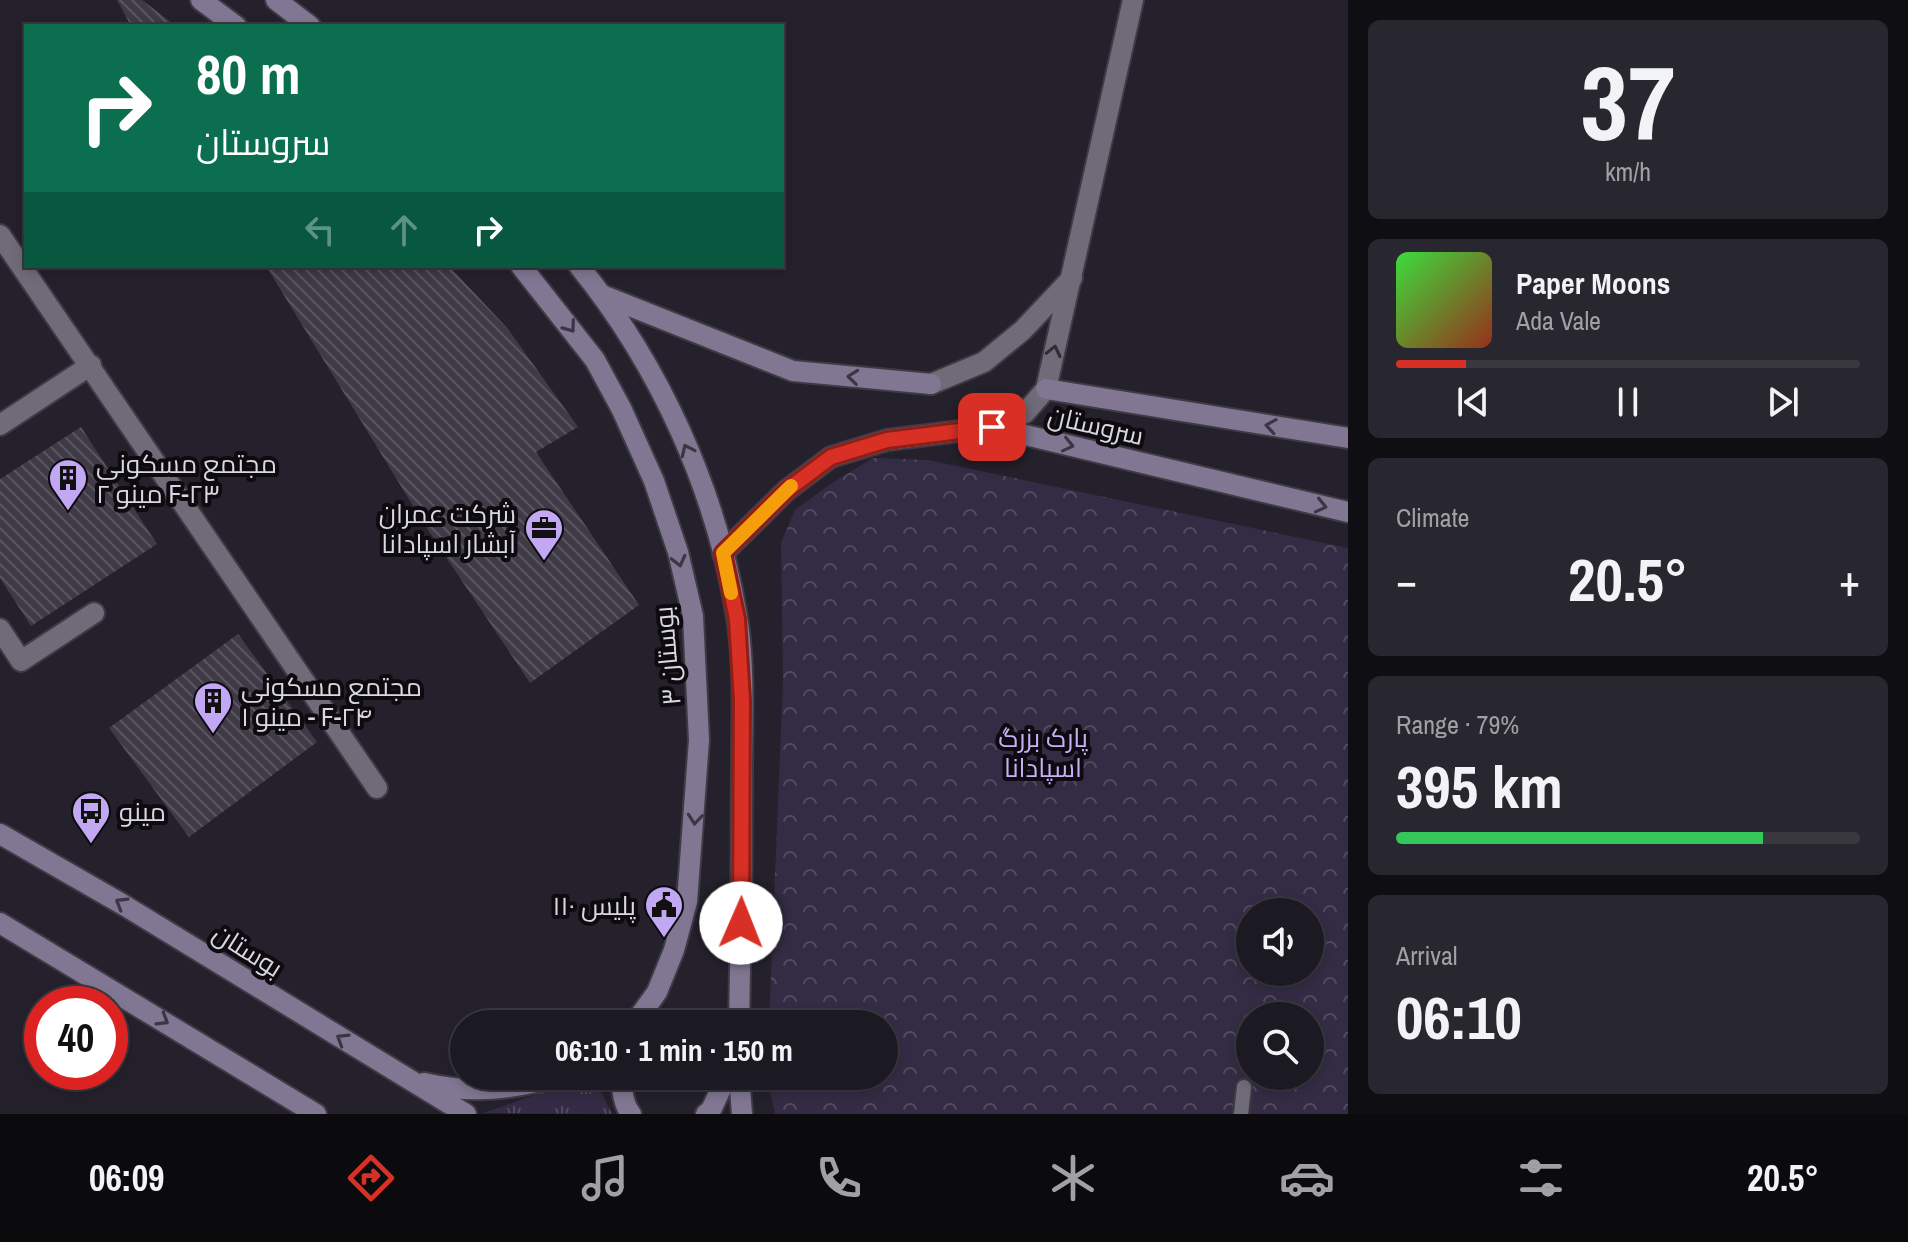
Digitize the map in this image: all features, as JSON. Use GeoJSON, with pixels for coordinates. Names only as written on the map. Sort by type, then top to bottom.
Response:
{"type":"FeatureCollection","features":[{"type":"Feature","properties":{"kind":"street"},"geometry":{"type":"LineString","coordinates":[[201,0],[233,24]]}},
{"type":"Feature","properties":{"kind":"street"},"geometry":{"type":"LineString","coordinates":[[276,0],[307,24]]}},
{"type":"Feature","properties":{"kind":"street"},"geometry":{"type":"LineString","coordinates":[[992,427],[1025,413],[1046,389],[1133,0]]}},
{"type":"Feature","properties":{"kind":"street"},"geometry":{"type":"LineString","coordinates":[[0,235],[377,788]]}},
{"type":"Feature","properties":{"kind":"street","name":"بوستان ۳"},"geometry":{"type":"LineString","coordinates":[[523,268],[595,360],[622,410],[654,481],[678,552],[693,616],[699,740],[687,902],[674,950],[657,992],[644,1010]]}},
{"type":"Feature","properties":{"kind":"street"},"geometry":{"type":"LineString","coordinates":[[581,268],[645,361],[704,484],[723,553],[737,619],[742,700],[739,1010]]}},
{"type":"Feature","properties":{"kind":"street"},"geometry":{"type":"LineString","coordinates":[[602,295],[793,371],[931,384],[984,362],[1023,330],[1072,278]]}},
{"type":"Feature","properties":{"kind":"street"},"geometry":{"type":"LineString","coordinates":[[0,425],[91,365]]}},
{"type":"Feature","properties":{"kind":"street","name":"سروستان"},"geometry":{"type":"LineString","coordinates":[[1046,389],[1348,438]]}},
{"type":"Feature","properties":{"kind":"street","name":"سروستان"},"geometry":{"type":"LineString","coordinates":[[723,553],[787,490],[831,457],[887,440],[992,427],[1348,512]]}},
{"type":"Feature","properties":{"kind":"street"},"geometry":{"type":"LineString","coordinates":[[0,629],[21,661],[94,613]]}},
{"type":"Feature","properties":{"kind":"street","name":"بوستان"},"geometry":{"type":"LineString","coordinates":[[0,834],[122,904],[466,1114]]}},
{"type":"Feature","properties":{"kind":"street"},"geometry":{"type":"LineString","coordinates":[[0,923],[316,1114]]}},
{"type":"Feature","properties":{"kind":"street"},"geometry":{"type":"LineString","coordinates":[[409,1080],[450,1089]]}},
{"type":"Feature","properties":{"kind":"street"},"geometry":{"type":"LineString","coordinates":[[623,1090],[627,1110],[631,1114]]}},
{"type":"Feature","properties":{"kind":"street"},"geometry":{"type":"LineString","coordinates":[[706,1114],[720,1090]]}},
{"type":"Feature","properties":{"kind":"street"},"geometry":{"type":"LineString","coordinates":[[740,1090],[742,1114]]}},
{"type":"Feature","properties":{"kind":"lane"},"geometry":{"type":"LineString","coordinates":[[1241,1114],[1244,1090]]}},
{"type":"Feature","properties":{"kind":"green space","name":"پارک بزرگ اسپادانا"},"geometry":{"type":"Polygon","coordinates":[[[873,458],[928,460],[1348,548],[1348,1114],[775,1114],[770,1090],[898,1090],[898,1010],[770,1010],[783,681],[781,543],[795,510],[873,458]]]}},
{"type":"Feature","properties":{"kind":"green space"},"geometry":{"type":"Polygon","coordinates":[[[548,1090],[601,1090],[612,1114],[484,1113],[548,1090]]]}},
{"type":"Feature","properties":{"kind":"building"},"geometry":{"type":"Polygon","coordinates":[[[117,0],[142,0],[173,24],[130,24],[117,0]]]}},
{"type":"Feature","properties":{"kind":"building"},"geometry":{"type":"Polygon","coordinates":[[[267,268],[451,268],[508,329],[578,427],[536,452],[639,605],[530,683],[426,527],[267,268]]]}},
{"type":"Feature","properties":{"kind":"building","name":"مجتمع مسکونی مینو ۲ F-۲۳"},"geometry":{"type":"Polygon","coordinates":[[[81,427],[157,544],[31,626],[0,578],[0,479],[81,427]]]}},
{"type":"Feature","properties":{"kind":"building","name":"مجتمع مسکونی مینو ۱ - F-۲۴"},"geometry":{"type":"Polygon","coordinates":[[[238,634],[317,742],[189,837],[109,728],[238,634]]]}},
{"type":"Feature","properties":{"kind":"slow traffic"},"geometry":{"type":"LineString","coordinates":[[731,593],[723,553],[791,486]]}},
{"type":"Feature","properties":{"kind":"place","name":"مجتمع مسکونی مینو ۲ F-۲۳"},"geometry":{"type":"Point","coordinates":[68,512]}},
{"type":"Feature","properties":{"kind":"place","name":"شرکت عمران آبشار اسپادانا"},"geometry":{"type":"Point","coordinates":[544,562]}},
{"type":"Feature","properties":{"kind":"place","name":"مجتمع مسکونی مینو ۱ - F-۲۴"},"geometry":{"type":"Point","coordinates":[213,735]}},
{"type":"Feature","properties":{"kind":"place","name":"مینو"},"geometry":{"type":"Point","coordinates":[91,845]}},
{"type":"Feature","properties":{"kind":"place","name":"پلیس ۱۱۰"},"geometry":{"type":"Point","coordinates":[664,939]}},
{"type":"Feature","properties":{"kind":"route"},"geometry":{"type":"LineString","coordinates":[[741,923],[742,700],[737,619],[723,553],[787,490],[831,457],[887,440],[992,427]]}}]}
